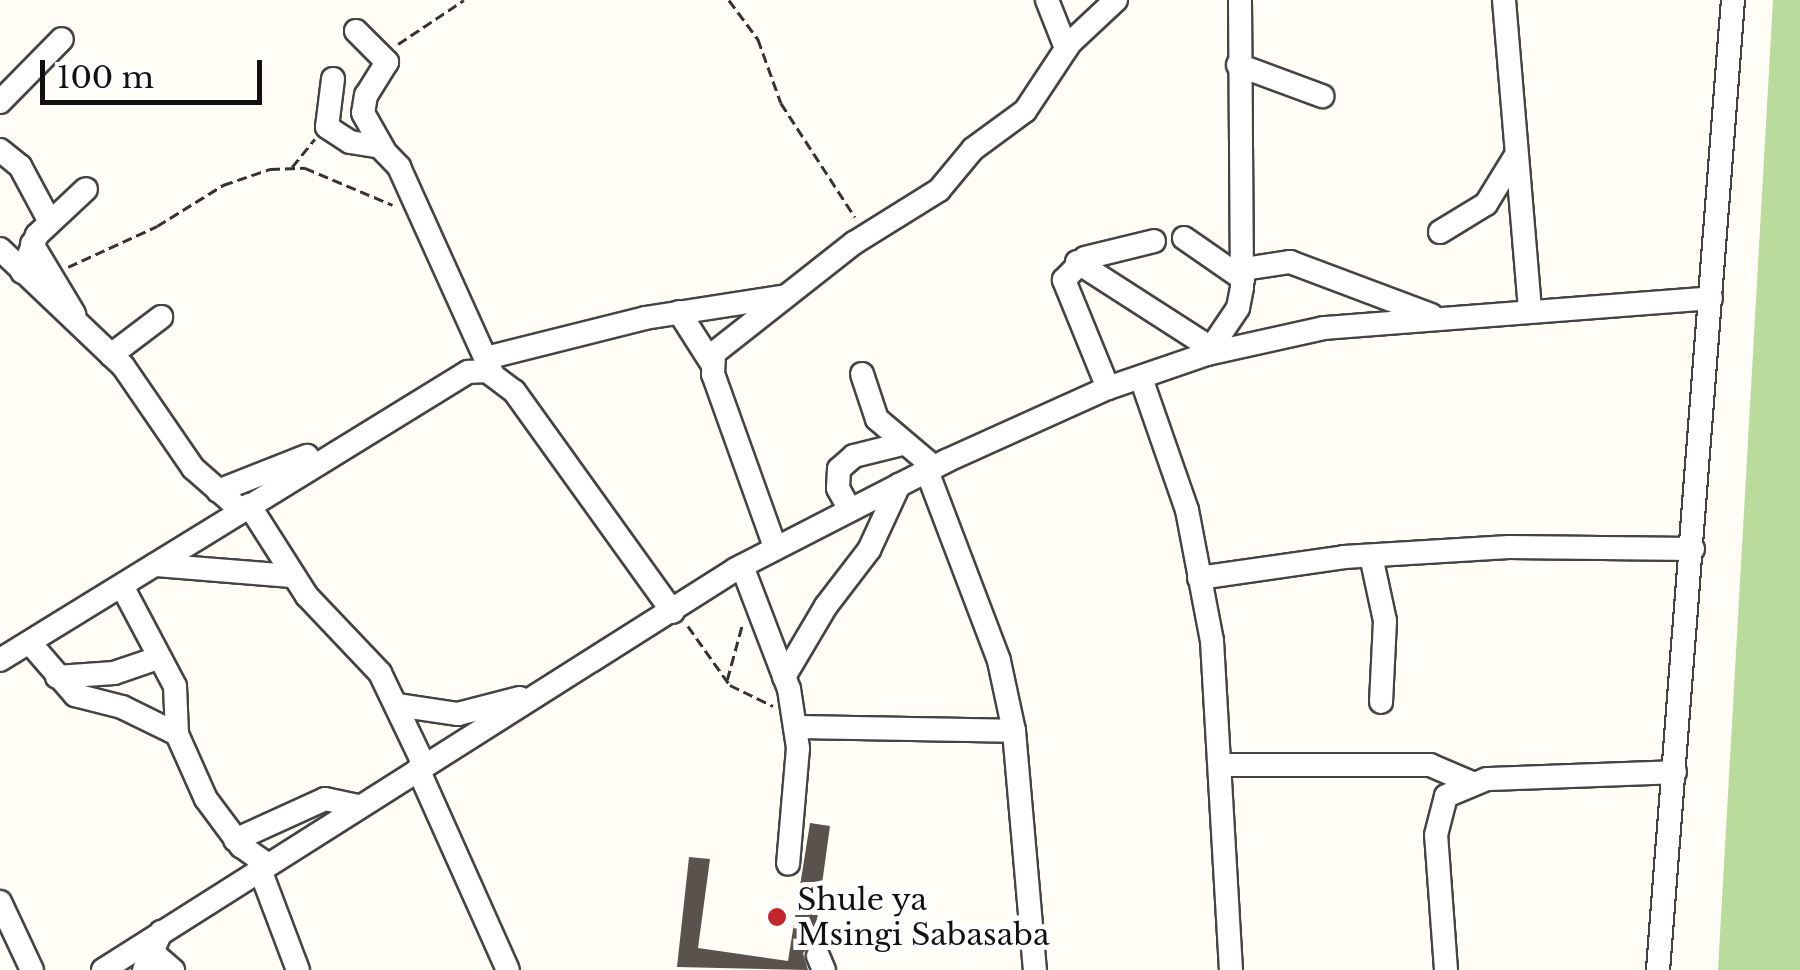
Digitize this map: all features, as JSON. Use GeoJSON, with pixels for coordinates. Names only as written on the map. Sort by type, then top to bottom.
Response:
{"type":"FeatureCollection","features":[{"type":"Feature","properties":{"kind":"street"},"geometry":{"type":"LineString","coordinates":[[1047,0],[1066,48]]}},
{"type":"Feature","properties":{"kind":"street"},"geometry":{"type":"LineString","coordinates":[[711,362],[724,340],[864,238],[939,190],[972,149],[1025,111],[1066,48],[1116,0]]}},
{"type":"Feature","properties":{"kind":"street"},"geometry":{"type":"LineString","coordinates":[[1240,0],[1242,280],[1268,340]]}},
{"type":"Feature","properties":{"kind":"street"},"geometry":{"type":"LineString","coordinates":[[1504,0],[1530,308]]}},
{"type":"Feature","properties":{"kind":"street"},"geometry":{"type":"LineString","coordinates":[[1658,970],[1733,0]]}},
{"type":"Feature","properties":{"kind":"street"},"geometry":{"type":"LineString","coordinates":[[356,31],[384,54],[386,67],[366,95],[363,113],[421,210],[489,367],[556,442],[678,609]]}},
{"type":"Feature","properties":{"kind":"street"},"geometry":{"type":"LineString","coordinates":[[0,102],[62,39]]}},
{"type":"Feature","properties":{"kind":"street"},"geometry":{"type":"LineString","coordinates":[[1238,65],[1322,96]]}},
{"type":"Feature","properties":{"kind":"street"},"geometry":{"type":"LineString","coordinates":[[333,79],[328,127],[334,136],[384,152]]}},
{"type":"Feature","properties":{"kind":"street"},"geometry":{"type":"LineString","coordinates":[[0,150],[20,166],[49,220]]}},
{"type":"Feature","properties":{"kind":"street"},"geometry":{"type":"LineString","coordinates":[[1440,232],[1486,204],[1516,155]]}},
{"type":"Feature","properties":{"kind":"street"},"geometry":{"type":"LineString","coordinates":[[16,272],[49,220],[86,189]]}},
{"type":"Feature","properties":{"kind":"street"},"geometry":{"type":"LineString","coordinates":[[1184,238],[1242,280]]}},
{"type":"Feature","properties":{"kind":"street"},"geometry":{"type":"LineString","coordinates":[[1108,388],[1066,288],[1066,274],[1077,262],[1154,241]]}},
{"type":"Feature","properties":{"kind":"street"},"geometry":{"type":"LineString","coordinates":[[32,244],[52,272],[77,322]]}},
{"type":"Feature","properties":{"kind":"street"},"geometry":{"type":"LineString","coordinates":[[0,249],[16,272],[111,355],[194,468],[218,491],[245,508],[293,576],[380,673],[398,705],[409,741],[508,970]]}},
{"type":"Feature","properties":{"kind":"street"},"geometry":{"type":"LineString","coordinates":[[1077,262],[1209,351]]}},
{"type":"Feature","properties":{"kind":"street"},"geometry":{"type":"LineString","coordinates":[[1209,351],[1242,280],[1290,262],[1431,315]]}},
{"type":"Feature","properties":{"kind":"street"},"geometry":{"type":"LineString","coordinates":[[0,660],[155,566],[325,454],[468,372],[679,312],[786,297]]}},
{"type":"Feature","properties":{"kind":"street"},"geometry":{"type":"LineString","coordinates":[[102,970],[153,951],[262,865],[742,566],[930,469],[1108,388],[1209,351],[1431,315],[1710,298]]}},
{"type":"Feature","properties":{"kind":"street"},"geometry":{"type":"LineString","coordinates":[[679,312],[711,362],[775,547]]}},
{"type":"Feature","properties":{"kind":"street"},"geometry":{"type":"LineString","coordinates":[[111,355],[161,318]]}},
{"type":"Feature","properties":{"kind":"street"},"geometry":{"type":"LineString","coordinates":[[862,374],[877,419],[930,469],[973,582],[1014,731],[1035,970]]}},
{"type":"Feature","properties":{"kind":"street"},"geometry":{"type":"LineString","coordinates":[[1142,378],[1187,510],[1216,676],[1231,970]]}},
{"type":"Feature","properties":{"kind":"street"},"geometry":{"type":"LineString","coordinates":[[850,510],[838,488],[839,469],[854,456],[902,444]]}},
{"type":"Feature","properties":{"kind":"street"},"geometry":{"type":"LineString","coordinates":[[218,491],[325,454]]}},
{"type":"Feature","properties":{"kind":"street"},"geometry":{"type":"LineString","coordinates":[[784,677],[882,530],[900,485]]}},
{"type":"Feature","properties":{"kind":"street"},"geometry":{"type":"LineString","coordinates":[[1198,578],[1371,556],[1509,546],[1693,549]]}},
{"type":"Feature","properties":{"kind":"street"},"geometry":{"type":"LineString","coordinates":[[1371,556],[1384,621],[1380,702]]}},
{"type":"Feature","properties":{"kind":"street"},"geometry":{"type":"LineString","coordinates":[[155,566],[293,576]]}},
{"type":"Feature","properties":{"kind":"street"},"geometry":{"type":"LineString","coordinates":[[742,566],[784,677],[794,718],[798,799],[788,864]]}},
{"type":"Feature","properties":{"kind":"street"},"geometry":{"type":"LineString","coordinates":[[122,586],[175,686],[177,734],[206,798],[235,840],[262,865],[298,970]]}},
{"type":"Feature","properties":{"kind":"street"},"geometry":{"type":"LineString","coordinates":[[30,643],[75,696],[122,707],[177,734]]}},
{"type":"Feature","properties":{"kind":"street"},"geometry":{"type":"LineString","coordinates":[[57,677],[114,673],[158,658]]}},
{"type":"Feature","properties":{"kind":"street"},"geometry":{"type":"LineString","coordinates":[[398,705],[458,714],[502,698],[527,700]]}},
{"type":"Feature","properties":{"kind":"street"},"geometry":{"type":"LineString","coordinates":[[794,718],[1014,731]]}},
{"type":"Feature","properties":{"kind":"street"},"geometry":{"type":"LineString","coordinates":[[409,741],[448,750]]}},
{"type":"Feature","properties":{"kind":"street"},"geometry":{"type":"LineString","coordinates":[[1220,765],[1430,764],[1472,784]]}},
{"type":"Feature","properties":{"kind":"street"},"geometry":{"type":"LineString","coordinates":[[1446,970],[1438,814],[1446,796],[1472,784],[1674,772]]}},
{"type":"Feature","properties":{"kind":"street"},"geometry":{"type":"LineString","coordinates":[[235,840],[325,799],[359,806]]}},
{"type":"Feature","properties":{"kind":"street"},"geometry":{"type":"LineString","coordinates":[[0,902],[32,970]]}},
{"type":"Feature","properties":{"kind":"street"},"geometry":{"type":"LineString","coordinates":[[153,951],[173,970]]}},
{"type":"Feature","properties":{"kind":"path"},"geometry":{"type":"LineString","coordinates":[[384,54],[464,0]]}},
{"type":"Feature","properties":{"kind":"path"},"geometry":{"type":"LineString","coordinates":[[729,0],[758,39],[771,85],[846,198],[864,238]]}},
{"type":"Feature","properties":{"kind":"path"},"geometry":{"type":"LineString","coordinates":[[52,272],[157,226],[224,185],[292,166],[328,127]]}},
{"type":"Feature","properties":{"kind":"path"},"geometry":{"type":"LineString","coordinates":[[292,166],[421,210]]}},
{"type":"Feature","properties":{"kind":"path"},"geometry":{"type":"LineString","coordinates":[[727,682],[744,612],[754,598]]}},
{"type":"Feature","properties":{"kind":"path"},"geometry":{"type":"LineString","coordinates":[[678,609],[727,682],[761,704],[794,718]]}},
{"type":"Feature","properties":{"kind":"green space"},"geometry":{"type":"Polygon","coordinates":[[[1773,0],[1800,0],[1800,970],[1718,970],[1773,0]]]}},
{"type":"Feature","properties":{"kind":"building"},"geometry":{"type":"Polygon","coordinates":[[[810,823],[830,826],[814,942],[803,953],[808,970],[677,967],[689,857],[710,859],[698,948],[788,961],[810,823]]]}},
{"type":"Feature","properties":{"kind":"place","name":"Shule ya Msingi Sabasaba"},"geometry":{"type":"Point","coordinates":[777,917]}}]}
